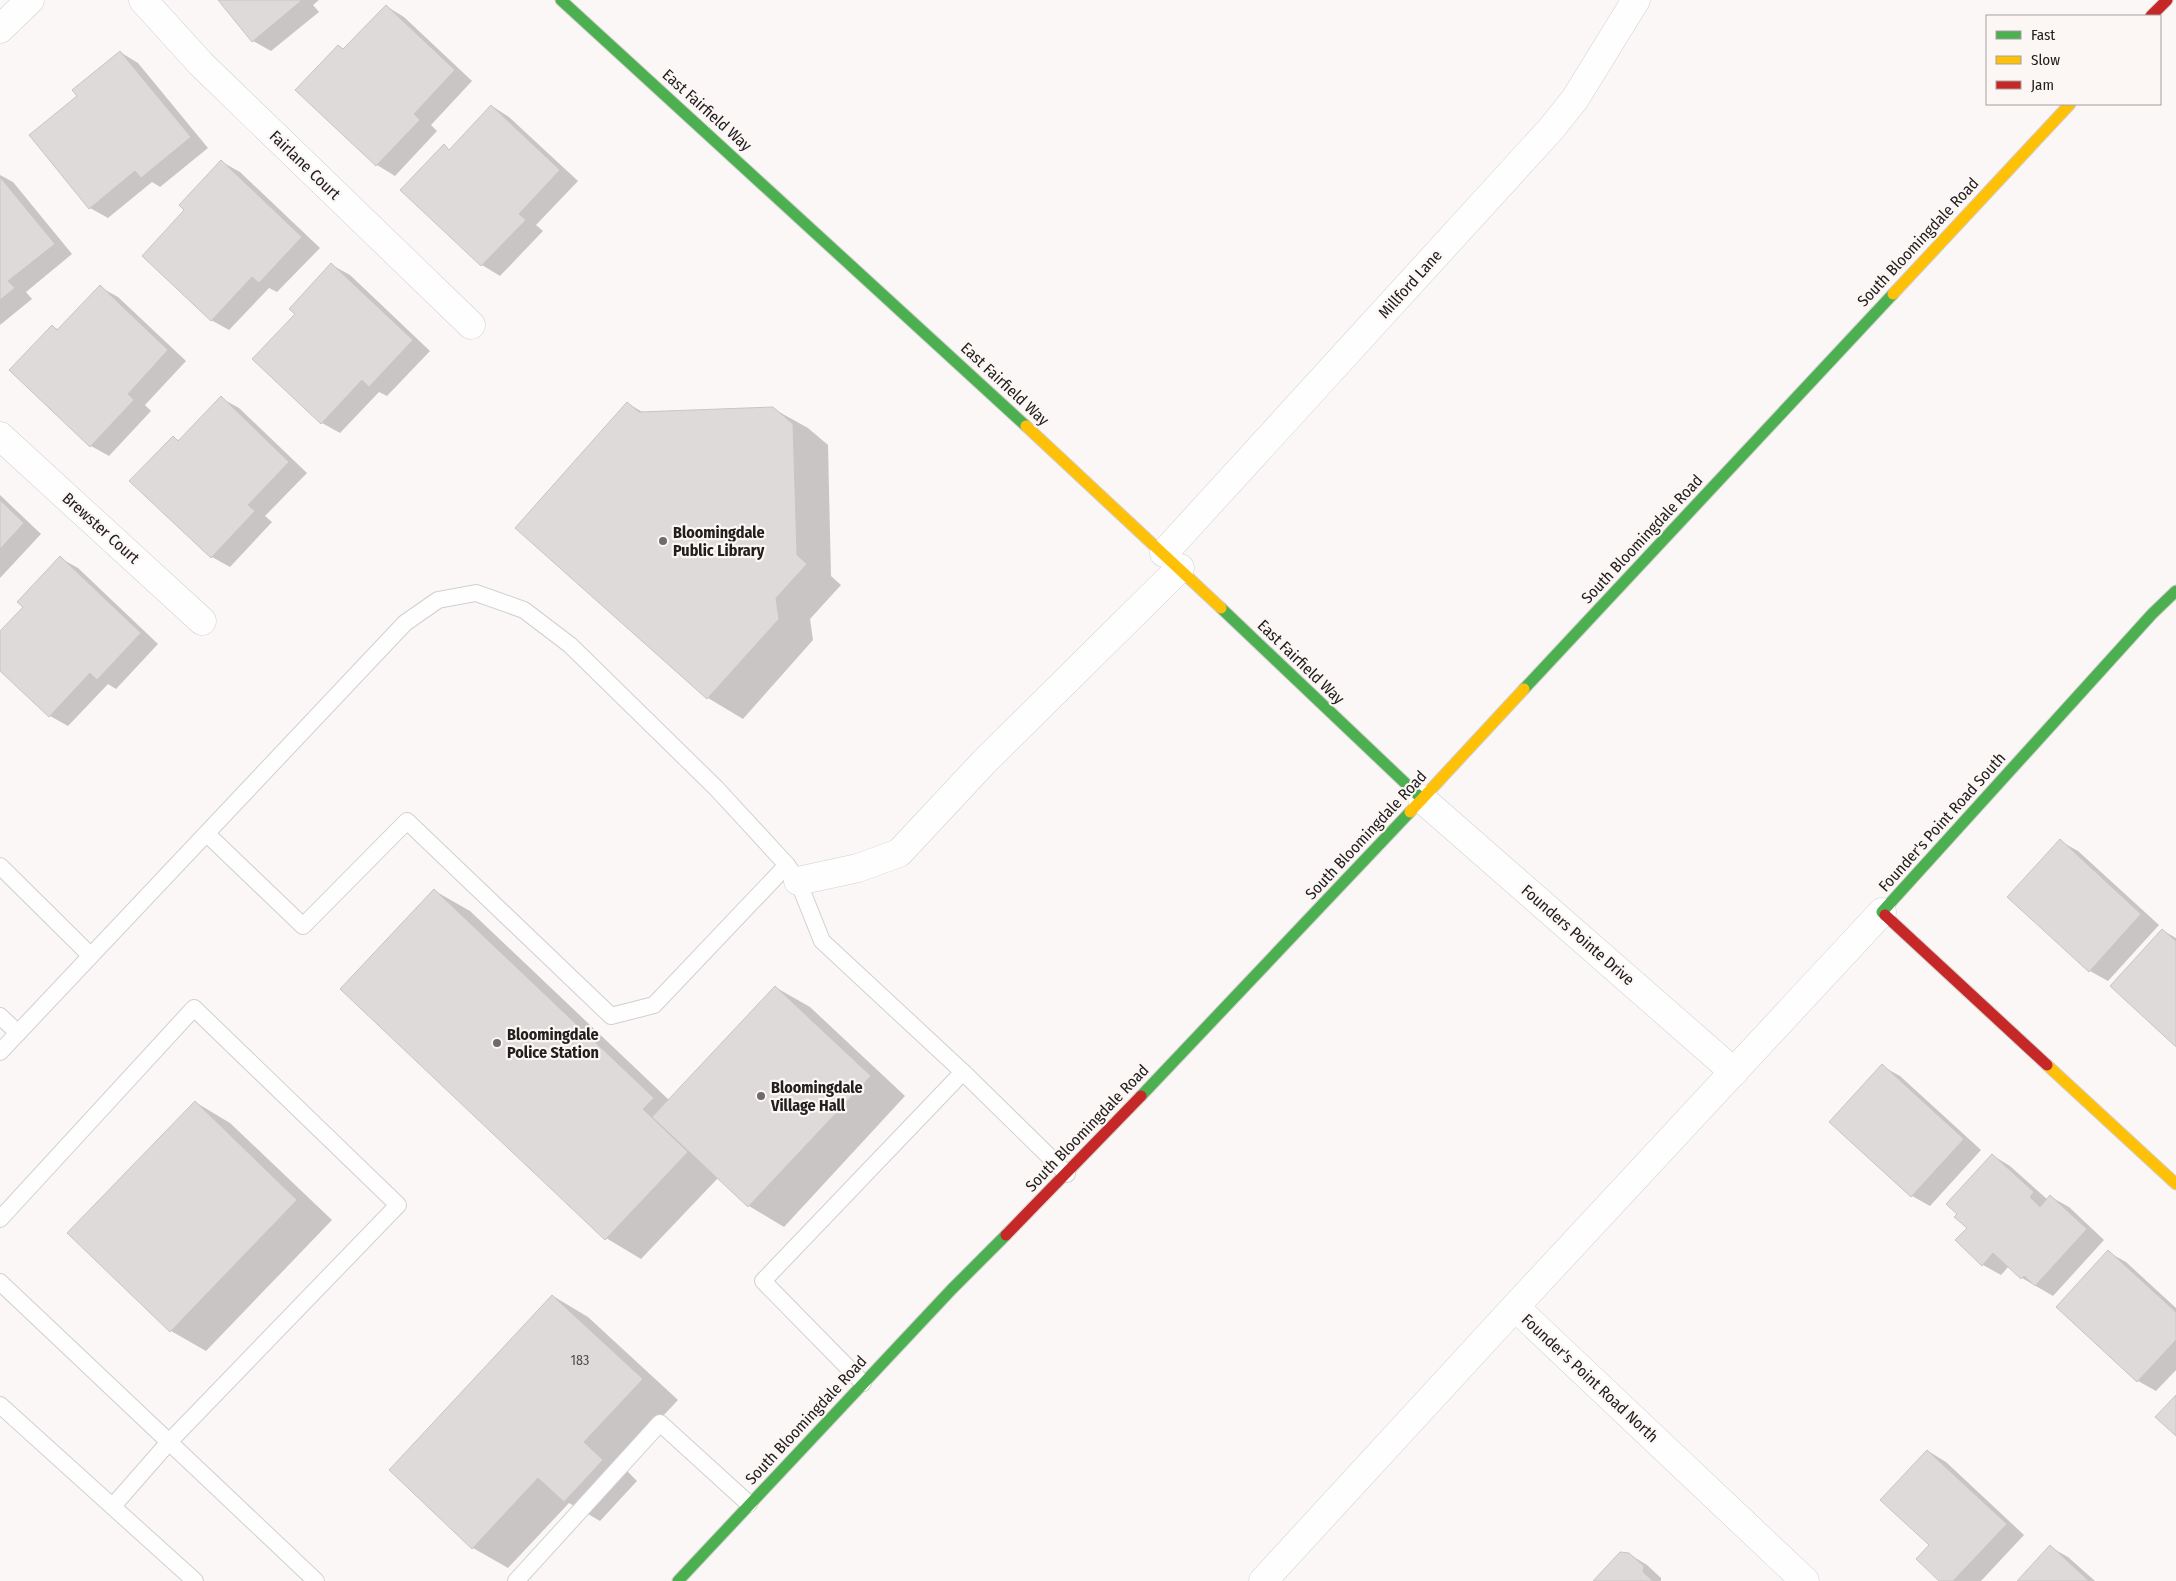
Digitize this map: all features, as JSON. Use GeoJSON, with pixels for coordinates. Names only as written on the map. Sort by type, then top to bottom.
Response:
{"type":"FeatureCollection","features":[{"type":"Feature","properties":{"kind":"main road","name":"East Fairfield Way"},"geometry":{"type":"LineString","coordinates":[[561,0],[1172,560],[1422,799]]}},
{"type":"Feature","properties":{"kind":"main road"},"geometry":{"type":"LineString","coordinates":[[2153,15],[2167,0]]}},
{"type":"Feature","properties":{"kind":"main road","name":"South Bloomingdale Road"},"geometry":{"type":"LineString","coordinates":[[678,1581],[952,1289],[1067,1174],[1422,799],[2069,105]]}},
{"type":"Feature","properties":{"kind":"main road","name":"Founder's Point Road South"},"geometry":{"type":"LineString","coordinates":[[2176,591],[2152,614],[1882,912],[2176,1184]]}},
{"type":"Feature","properties":{"kind":"street"},"geometry":{"type":"LineString","coordinates":[[0,29],[30,0]]}},
{"type":"Feature","properties":{"kind":"street","name":"Fairlane Court"},"geometry":{"type":"LineString","coordinates":[[143,0],[200,64],[471,325]]}},
{"type":"Feature","properties":{"kind":"street","name":"Millford Lane"},"geometry":{"type":"LineString","coordinates":[[792,873],[858,868],[899,853],[1172,560],[1551,129],[1575,99],[1636,0]]}},
{"type":"Feature","properties":{"kind":"street","name":"Brewster Court"},"geometry":{"type":"LineString","coordinates":[[0,436],[202,621]]}},
{"type":"Feature","properties":{"kind":"street","name":"Founders Pointe Drive"},"geometry":{"type":"LineString","coordinates":[[1422,799],[1734,1072]]}},
{"type":"Feature","properties":{"kind":"street"},"geometry":{"type":"LineString","coordinates":[[1514,1307],[1882,912]]}},
{"type":"Feature","properties":{"kind":"street","name":"Founder's Point Road North"},"geometry":{"type":"LineString","coordinates":[[1263,1581],[1514,1307],[1806,1581]]}},
{"type":"Feature","properties":{"kind":"lane"},"geometry":{"type":"LineString","coordinates":[[0,1052],[90,954],[208,834],[405,624],[438,600],[476,593],[524,610],[570,645],[716,788],[792,873],[822,941],[963,1072],[1067,1174]]}},
{"type":"Feature","properties":{"kind":"lane"},"geometry":{"type":"LineString","coordinates":[[208,834],[303,926],[407,821],[611,1016],[654,1005],[792,873]]}},
{"type":"Feature","properties":{"kind":"lane"},"geometry":{"type":"LineString","coordinates":[[0,866],[90,954]]}},
{"type":"Feature","properties":{"kind":"lane"},"geometry":{"type":"LineString","coordinates":[[0,1219],[194,1008],[398,1205],[169,1442],[113,1506]]}},
{"type":"Feature","properties":{"kind":"lane"},"geometry":{"type":"LineString","coordinates":[[0,1016],[18,1033]]}},
{"type":"Feature","properties":{"kind":"lane"},"geometry":{"type":"LineString","coordinates":[[863,1383],[763,1281],[963,1072]]}},
{"type":"Feature","properties":{"kind":"lane"},"geometry":{"type":"LineString","coordinates":[[0,1282],[316,1581]]}},
{"type":"Feature","properties":{"kind":"lane"},"geometry":{"type":"LineString","coordinates":[[0,1405],[195,1581]]}},
{"type":"Feature","properties":{"kind":"lane"},"geometry":{"type":"LineString","coordinates":[[516,1581],[660,1423],[749,1504]]}},
{"type":"Feature","properties":{"kind":"building"},"geometry":{"type":"Polygon","coordinates":[[[218,0],[300,0],[301,1],[252,42],[218,0]]]}},
{"type":"Feature","properties":{"kind":"building"},"geometry":{"type":"Polygon","coordinates":[[[386,5],[455,70],[414,114],[420,120],[376,166],[295,90],[338,45],[343,49],[386,5]]]}},
{"type":"Feature","properties":{"kind":"building"},"geometry":{"type":"Polygon","coordinates":[[[120,51],[191,137],[141,178],[135,171],[89,209],[29,135],[77,96],[72,90],[120,51]]]}},
{"type":"Feature","properties":{"kind":"building"},"geometry":{"type":"Polygon","coordinates":[[[491,105],[560,170],[519,214],[526,220],[481,266],[400,190],[444,144],[449,150],[491,105]]]}},
{"type":"Feature","properties":{"kind":"building"},"geometry":{"type":"Polygon","coordinates":[[[221,160],[302,237],[259,283],[252,277],[211,321],[142,256],[184,210],[179,205],[221,160]]]}},
{"type":"Feature","properties":{"kind":"building"},"geometry":{"type":"Polygon","coordinates":[[[0,177],[55,244],[8,281],[15,288],[0,300],[0,177]]]}},
{"type":"Feature","properties":{"kind":"building"},"geometry":{"type":"Polygon","coordinates":[[[331,263],[413,340],[369,387],[362,380],[321,424],[252,359],[295,314],[289,309],[331,263]]]}},
{"type":"Feature","properties":{"kind":"building"},"geometry":{"type":"Polygon","coordinates":[[[100,285],[168,350],[128,394],[134,400],[90,447],[9,370],[52,325],[57,330],[100,285]]]}},
{"type":"Feature","properties":{"kind":"building"},"geometry":{"type":"Polygon","coordinates":[[[221,396],[289,462],[248,505],[255,511],[211,558],[129,481],[173,436],[178,441],[221,396]]]}},
{"type":"Feature","properties":{"kind":"building","name":"Bloomingdale Public Library"},"geometry":{"type":"Polygon","coordinates":[[[627,402],[639,412],[773,407],[793,424],[797,555],[807,564],[776,598],[779,619],[707,699],[515,528],[627,402]]]}},
{"type":"Feature","properties":{"kind":"building"},"geometry":{"type":"Polygon","coordinates":[[[0,500],[24,523],[0,549],[0,500]]]}},
{"type":"Feature","properties":{"kind":"building"},"geometry":{"type":"Polygon","coordinates":[[[60,556],[141,633],[97,680],[90,673],[49,717],[0,671],[0,631],[23,607],[17,602],[60,556]]]}},
{"type":"Feature","properties":{"kind":"building"},"geometry":{"type":"Polygon","coordinates":[[[2060,839],[2141,914],[2089,972],[2007,897],[2060,839]]]}},
{"type":"Feature","properties":{"kind":"building","name":"Bloomingdale Police Station"},"geometry":{"type":"Polygon","coordinates":[[[434,889],[654,1098],[643,1109],[688,1152],[605,1240],[340,989],[434,889]]]}},
{"type":"Feature","properties":{"kind":"building"},"geometry":{"type":"Polygon","coordinates":[[[2162,929],[2176,941],[2176,1047],[2110,986],[2162,929]]]}},
{"type":"Feature","properties":{"kind":"building","name":"Bloomingdale Village Hall"},"geometry":{"type":"Polygon","coordinates":[[[775,986],[871,1076],[748,1207],[652,1117],[775,986]]]}},
{"type":"Feature","properties":{"kind":"building"},"geometry":{"type":"Polygon","coordinates":[[[1882,1064],[1964,1139],[1911,1197],[1829,1122],[1882,1064]]]}},
{"type":"Feature","properties":{"kind":"building"},"geometry":{"type":"Polygon","coordinates":[[[195,1101],[297,1200],[170,1332],[67,1233],[195,1101]]]}},
{"type":"Feature","properties":{"kind":"building"},"geometry":{"type":"Polygon","coordinates":[[[1992,1154],[2034,1192],[2030,1197],[2040,1207],[2050,1195],[2087,1229],[2035,1286],[2024,1276],[2021,1279],[1993,1253],[1982,1266],[1955,1240],[1967,1228],[1954,1217],[1957,1214],[1946,1204],[1992,1154]]]}},
{"type":"Feature","properties":{"kind":"building"},"geometry":{"type":"Polygon","coordinates":[[[2108,1250],[2176,1312],[2176,1340],[2137,1382],[2056,1307],[2108,1250]]]}},
{"type":"Feature","properties":{"kind":"building"},"geometry":{"type":"Polygon","coordinates":[[[552,1295],[643,1379],[584,1442],[603,1460],[564,1502],[538,1478],[472,1549],[389,1470],[552,1295]]]}},
{"type":"Feature","properties":{"kind":"building"},"geometry":{"type":"Polygon","coordinates":[[[2176,1395],[2176,1436],[2155,1417],[2176,1395]]]}},
{"type":"Feature","properties":{"kind":"building"},"geometry":{"type":"Polygon","coordinates":[[[1927,1450],[2007,1524],[1953,1581],[1939,1581],[1916,1559],[1929,1545],[1880,1500],[1927,1450]]]}},
{"type":"Feature","properties":{"kind":"building"},"geometry":{"type":"Polygon","coordinates":[[[2050,1545],[2089,1581],[2017,1581],[2050,1545]]]}},
{"type":"Feature","properties":{"kind":"building"},"geometry":{"type":"Polygon","coordinates":[[[1620,1552],[1629,1553],[1644,1566],[1643,1572],[1653,1581],[1593,1581],[1620,1552]]]}},
{"type":"Feature","properties":{"kind":"traffic: fast"},"geometry":{"type":"LineString","coordinates":[[561,0],[1026,426]]}},
{"type":"Feature","properties":{"kind":"traffic: fast"},"geometry":{"type":"LineString","coordinates":[[1524,689],[1893,294]]}},
{"type":"Feature","properties":{"kind":"traffic: fast"},"geometry":{"type":"LineString","coordinates":[[1885,915],[1882,912],[2152,614],[2176,591]]}},
{"type":"Feature","properties":{"kind":"traffic: fast"},"geometry":{"type":"LineString","coordinates":[[1221,608],[1422,799]]}},
{"type":"Feature","properties":{"kind":"traffic: fast"},"geometry":{"type":"LineString","coordinates":[[1141,1096],[1410,812]]}},
{"type":"Feature","properties":{"kind":"traffic: fast"},"geometry":{"type":"LineString","coordinates":[[678,1581],[952,1289],[1006,1235]]}},
{"type":"Feature","properties":{"kind":"traffic: slow"},"geometry":{"type":"LineString","coordinates":[[1893,294],[2069,105]]}},
{"type":"Feature","properties":{"kind":"traffic: slow"},"geometry":{"type":"LineString","coordinates":[[1026,426],[1221,608]]}},
{"type":"Feature","properties":{"kind":"traffic: slow"},"geometry":{"type":"LineString","coordinates":[[1410,812],[1524,689]]}},
{"type":"Feature","properties":{"kind":"traffic: slow"},"geometry":{"type":"LineString","coordinates":[[2047,1065],[2176,1184]]}},
{"type":"Feature","properties":{"kind":"traffic: jam"},"geometry":{"type":"LineString","coordinates":[[2152,15],[2167,0]]}},
{"type":"Feature","properties":{"kind":"traffic: jam"},"geometry":{"type":"LineString","coordinates":[[1885,915],[2047,1065]]}},
{"type":"Feature","properties":{"kind":"traffic: jam"},"geometry":{"type":"LineString","coordinates":[[1006,1235],[1141,1096]]}},
{"type":"Feature","properties":{"kind":"place","name":"Bloomingdale Public Library"},"geometry":{"type":"Point","coordinates":[663,541]}},
{"type":"Feature","properties":{"kind":"place","name":"Bloomingdale Police Station"},"geometry":{"type":"Point","coordinates":[497,1043]}},
{"type":"Feature","properties":{"kind":"place","name":"Bloomingdale Village Hall"},"geometry":{"type":"Point","coordinates":[761,1096]}}]}
